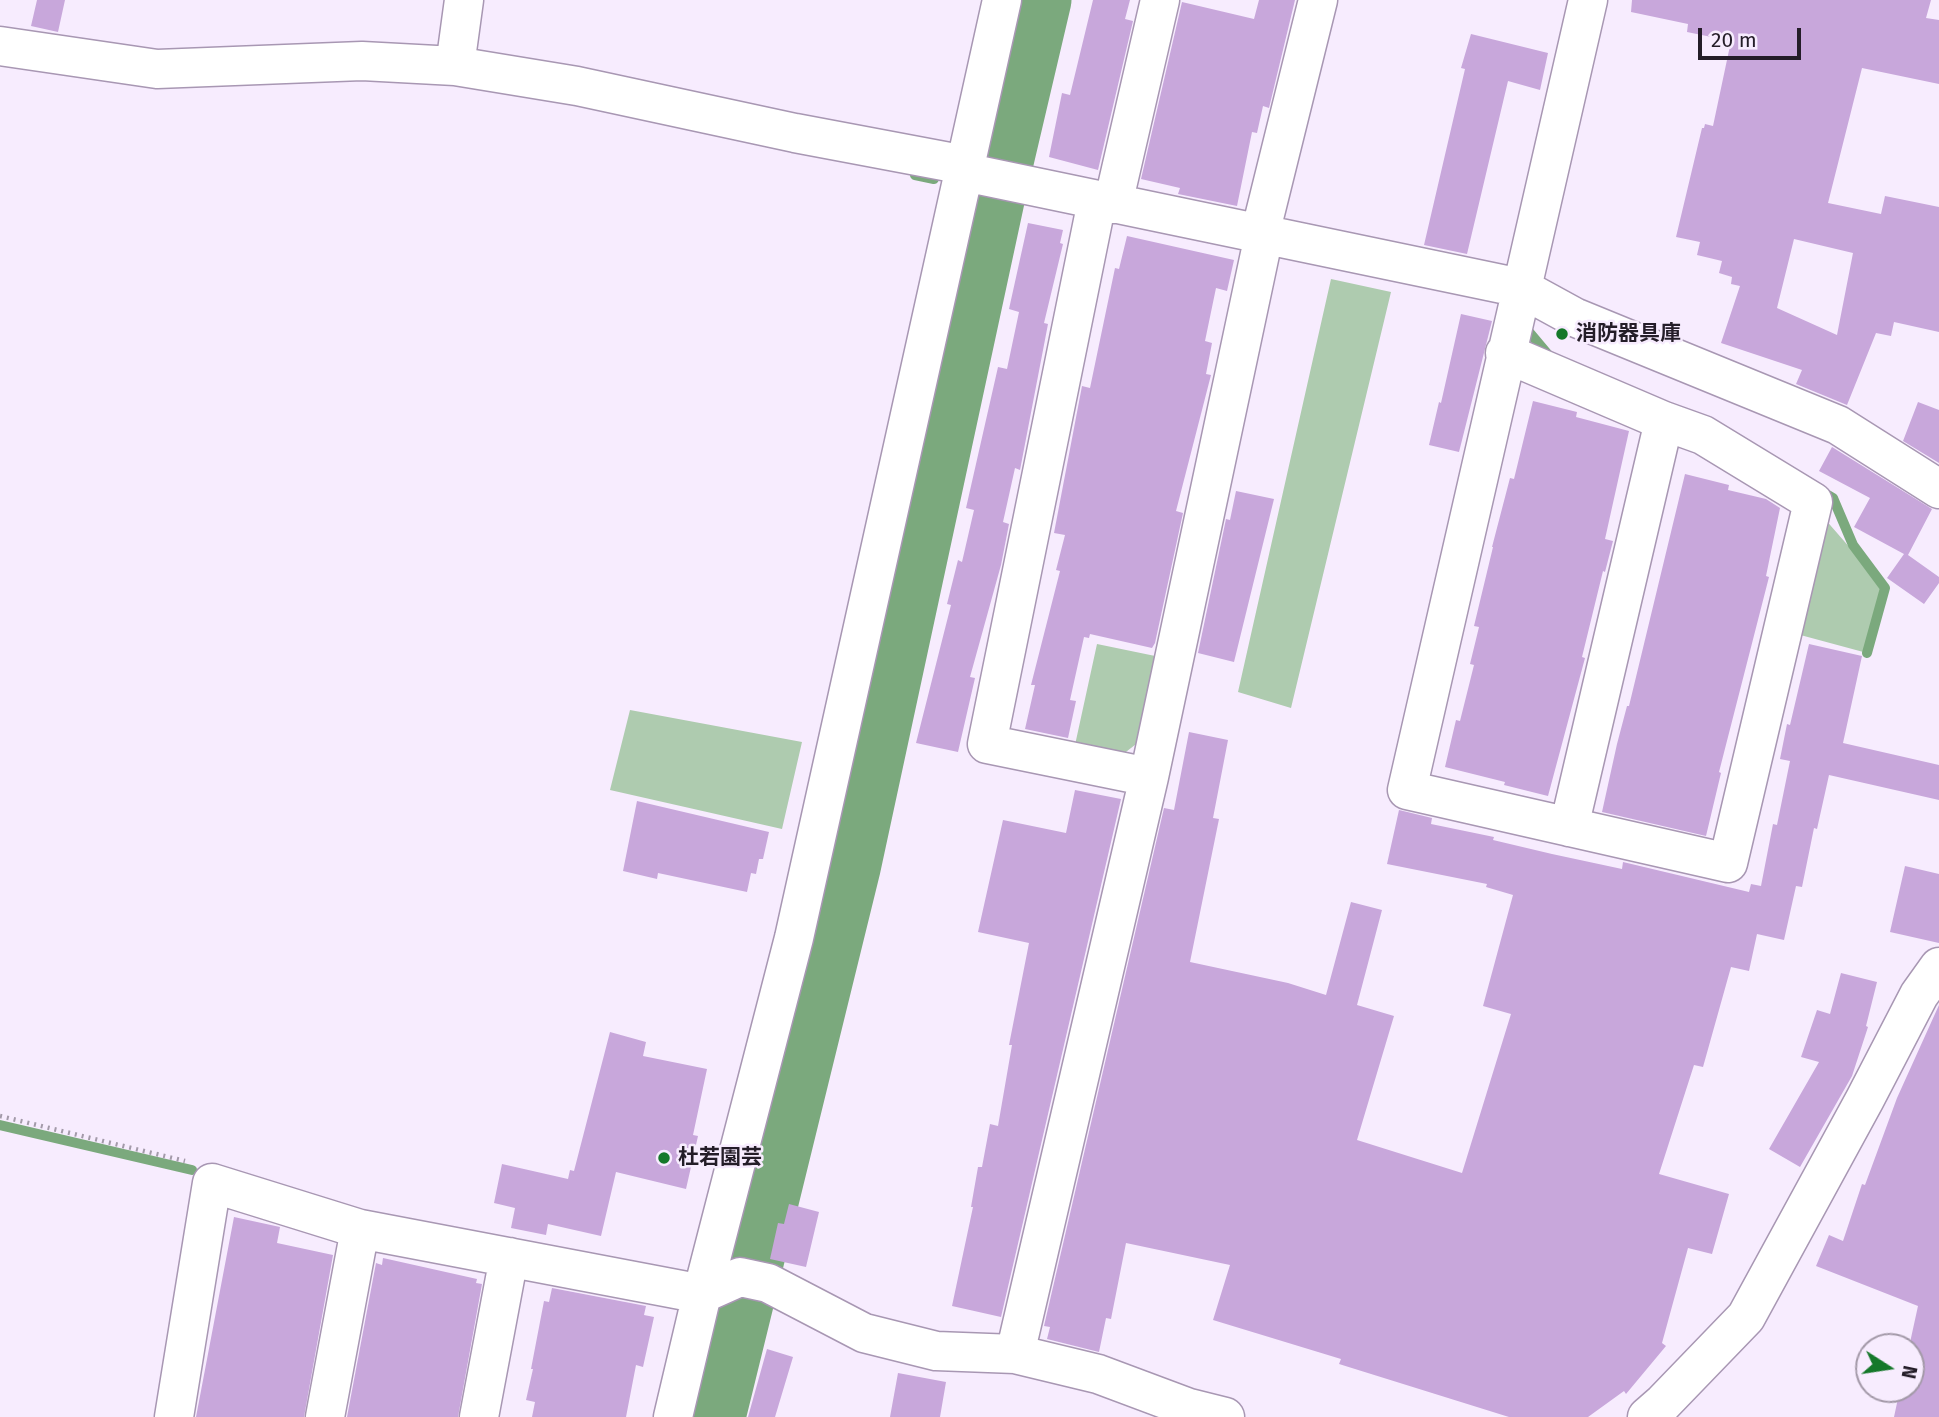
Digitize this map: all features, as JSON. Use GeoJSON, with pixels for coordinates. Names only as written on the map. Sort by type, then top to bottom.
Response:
{"type":"FeatureCollection","features":[{"type":"Feature","properties":{"kind":"street"},"geometry":{"type":"LineString","coordinates":[[455,66],[464,0]]}},
{"type":"Feature","properties":{"kind":"street"},"geometry":{"type":"LineString","coordinates":[[673,1417],[794,938],[971,171],[1002,0]]}},
{"type":"Feature","properties":{"kind":"street"},"geometry":{"type":"LineString","coordinates":[[1149,777],[987,744],[1105,202],[1160,0]]}},
{"type":"Feature","properties":{"kind":"street"},"geometry":{"type":"LineString","coordinates":[[1015,1354],[1149,777],[1262,235],[1318,0]]}},
{"type":"Feature","properties":{"kind":"street"},"geometry":{"type":"LineString","coordinates":[[1506,353],[1703,435],[1813,502],[1728,863],[1407,790],[1506,353],[1588,0]]}},
{"type":"Feature","properties":{"kind":"street"},"geometry":{"type":"LineString","coordinates":[[0,46],[157,69],[362,61],[455,66],[578,86],[971,171],[1028,187],[1521,288],[1574,317],[1838,425],[1939,489]]}},
{"type":"Feature","properties":{"kind":"street"},"geometry":{"type":"LineString","coordinates":[[1569,827],[1664,421]]}},
{"type":"Feature","properties":{"kind":"street"},"geometry":{"type":"LineString","coordinates":[[1647,1417],[1663,1404],[1746,1317],[1919,995],[1939,967]]}},
{"type":"Feature","properties":{"kind":"street"},"geometry":{"type":"LineString","coordinates":[[174,1417],[212,1182],[360,1229],[702,1294],[754,1280],[864,1334],[936,1351],[1015,1354],[1098,1374],[1189,1408],[1225,1417]]}},
{"type":"Feature","properties":{"kind":"street"},"geometry":{"type":"LineString","coordinates":[[325,1417],[360,1229]]}},
{"type":"Feature","properties":{"kind":"street"},"geometry":{"type":"LineString","coordinates":[[479,1417],[509,1257]]}},
{"type":"Feature","properties":{"kind":"path"},"geometry":{"type":"LineString","coordinates":[[0,1116],[194,1163],[212,1182]]}},
{"type":"Feature","properties":{"kind":"green space"},"geometry":{"type":"Polygon","coordinates":[[[1331,279],[1391,292],[1291,708],[1238,692],[1331,279]]]}},
{"type":"Feature","properties":{"kind":"green space"},"geometry":{"type":"Polygon","coordinates":[[[1824,518],[1885,588],[1867,653],[1793,633],[1824,518]]]}},
{"type":"Feature","properties":{"kind":"green space"},"geometry":{"type":"Polygon","coordinates":[[[1097,644],[1160,657],[1140,741],[1122,755],[1075,745],[1097,644]]]}},
{"type":"Feature","properties":{"kind":"green space"},"geometry":{"type":"Polygon","coordinates":[[[630,710],[802,742],[782,829],[610,790],[630,710]]]}},
{"type":"Feature","properties":{"kind":"building"},"geometry":{"type":"Polygon","coordinates":[[[37,0],[65,0],[58,32],[31,26],[37,0]]]}},
{"type":"Feature","properties":{"kind":"building"},"geometry":{"type":"Polygon","coordinates":[[[1093,0],[1130,0],[1125,19],[1133,21],[1098,170],[1049,157],[1062,93],[1070,95],[1093,0]]]}},
{"type":"Feature","properties":{"kind":"building"},"geometry":{"type":"Polygon","coordinates":[[[1259,0],[1295,0],[1269,108],[1263,106],[1257,133],[1252,132],[1237,206],[1178,194],[1180,188],[1141,179],[1182,2],[1254,19],[1259,0]]]}},
{"type":"Feature","properties":{"kind":"building"},"geometry":{"type":"Polygon","coordinates":[[[1632,0],[1931,0],[1926,18],[1939,20],[1939,84],[1862,68],[1828,203],[1881,214],[1885,196],[1939,207],[1939,332],[1894,322],[1891,336],[1876,333],[1847,405],[1796,384],[1802,370],[1721,343],[1740,286],[1731,284],[1732,277],[1719,273],[1722,261],[1697,255],[1700,242],[1676,237],[1702,128],[1705,124],[1713,126],[1731,41],[1687,32],[1688,24],[1631,12],[1632,0]],[[1794,239],[1777,308],[1837,335],[1853,253],[1794,239]]]}},
{"type":"Feature","properties":{"kind":"building"},"geometry":{"type":"Polygon","coordinates":[[[1471,34],[1548,53],[1540,90],[1508,81],[1467,254],[1424,245],[1465,69],[1461,68],[1471,34]]]}},
{"type":"Feature","properties":{"kind":"building"},"geometry":{"type":"Polygon","coordinates":[[[1028,223],[1063,230],[1060,243],[1063,244],[1044,323],[1048,324],[1020,470],[1015,468],[1003,522],[1009,524],[1001,565],[970,677],[975,678],[958,752],[916,743],[951,605],[947,604],[958,560],[962,562],[974,510],[966,508],[998,367],[1007,369],[1019,312],[1009,309],[1028,223]]]}},
{"type":"Feature","properties":{"kind":"building"},"geometry":{"type":"Polygon","coordinates":[[[1127,236],[1234,260],[1227,291],[1216,288],[1205,341],[1212,343],[1206,374],[1211,375],[1176,511],[1183,513],[1155,643],[1152,648],[1090,634],[1089,638],[1084,637],[1070,700],[1076,701],[1068,738],[1025,729],[1035,685],[1031,685],[1060,571],[1056,570],[1065,535],[1054,533],[1082,386],[1090,388],[1115,268],[1119,269],[1127,236]]]}},
{"type":"Feature","properties":{"kind":"building"},"geometry":{"type":"Polygon","coordinates":[[[1461,314],[1492,321],[1459,452],[1429,445],[1461,314]]]}},
{"type":"Feature","properties":{"kind":"building"},"geometry":{"type":"Polygon","coordinates":[[[1533,401],[1577,412],[1576,417],[1629,431],[1605,539],[1613,541],[1605,572],[1603,571],[1582,657],[1585,658],[1548,796],[1445,767],[1456,720],[1460,721],[1474,665],[1470,664],[1479,627],[1474,626],[1492,547],[1510,478],[1514,479],[1533,401]]]}},
{"type":"Feature","properties":{"kind":"building"},"geometry":{"type":"Polygon","coordinates":[[[1918,402],[1939,410],[1939,463],[1903,441],[1918,402]]]}},
{"type":"Feature","properties":{"kind":"building"},"geometry":{"type":"Polygon","coordinates":[[[1832,447],[1932,509],[1908,555],[1939,577],[1939,583],[1924,604],[1887,578],[1904,554],[1854,527],[1870,498],[1819,471],[1832,447]]]}},
{"type":"Feature","properties":{"kind":"building"},"geometry":{"type":"Polygon","coordinates":[[[1685,474],[1729,485],[1728,490],[1766,499],[1780,508],[1766,576],[1769,577],[1719,772],[1721,773],[1706,836],[1602,812],[1685,474]]]}},
{"type":"Feature","properties":{"kind":"building"},"geometry":{"type":"Polygon","coordinates":[[[1236,491],[1274,499],[1234,662],[1198,653],[1226,519],[1230,520],[1236,491]]]}},
{"type":"Feature","properties":{"kind":"building"},"geometry":{"type":"Polygon","coordinates":[[[1809,644],[1862,656],[1843,743],[1939,765],[1939,800],[1829,775],[1817,829],[1814,828],[1802,887],[1796,886],[1784,940],[1757,934],[1749,971],[1731,967],[1703,1067],[1694,1065],[1659,1174],[1729,1194],[1712,1254],[1688,1248],[1662,1343],[1666,1346],[1626,1394],[1624,1391],[1588,1417],[1509,1417],[1339,1364],[1341,1359],[1213,1320],[1230,1265],[1126,1243],[1111,1319],[1106,1318],[1099,1352],[1047,1339],[1050,1327],[1044,1326],[1164,808],[1174,810],[1189,732],[1228,740],[1213,818],[1219,819],[1190,962],[1288,983],[1326,995],[1351,902],[1382,910],[1357,1005],[1394,1016],[1357,1140],[1462,1173],[1511,1014],[1483,1006],[1513,895],[1486,887],[1487,884],[1387,864],[1399,810],[1432,818],[1431,824],[1494,837],[1493,840],[1552,854],[1622,869],[1623,862],[1749,892],[1751,884],[1761,886],[1773,824],[1777,825],[1790,761],[1780,759],[1809,644]]]}},
{"type":"Feature","properties":{"kind":"building"},"geometry":{"type":"Polygon","coordinates":[[[1075,790],[1121,799],[1001,1317],[952,1306],[973,1207],[978,1167],[982,1167],[990,1124],[998,1126],[1012,1045],[1009,1045],[1029,943],[978,932],[1003,820],[1066,833],[1075,790]]]}},
{"type":"Feature","properties":{"kind":"building"},"geometry":{"type":"Polygon","coordinates":[[[637,801],[769,832],[763,859],[759,859],[756,874],[751,873],[747,892],[658,873],[657,879],[623,871],[637,801]]]}},
{"type":"Feature","properties":{"kind":"building"},"geometry":{"type":"Polygon","coordinates":[[[1905,866],[1939,874],[1939,943],[1890,932],[1905,866]]]}},
{"type":"Feature","properties":{"kind":"building"},"geometry":{"type":"Polygon","coordinates":[[[1841,973],[1877,982],[1866,1026],[1868,1027],[1852,1076],[1800,1167],[1769,1149],[1819,1062],[1801,1057],[1817,1010],[1830,1014],[1841,973]]]}},
{"type":"Feature","properties":{"kind":"building"},"geometry":{"type":"Polygon","coordinates":[[[1939,1005],[1939,1417],[1894,1417],[1897,1403],[1925,1403],[1925,1333],[1912,1333],[1918,1306],[1816,1266],[1829,1235],[1843,1241],[1862,1184],[1865,1185],[1897,1098],[1939,1005]]]}},
{"type":"Feature","properties":{"kind":"building"},"geometry":{"type":"Polygon","coordinates":[[[610,1032],[646,1042],[643,1056],[707,1069],[693,1135],[698,1136],[686,1189],[616,1172],[601,1236],[548,1224],[546,1235],[511,1228],[515,1208],[494,1203],[502,1164],[568,1179],[570,1170],[574,1171],[610,1032]]]}},
{"type":"Feature","properties":{"kind":"building"},"geometry":{"type":"Polygon","coordinates":[[[789,1204],[819,1212],[806,1267],[770,1259],[778,1223],[784,1224],[789,1204]]]}},
{"type":"Feature","properties":{"kind":"building"},"geometry":{"type":"Polygon","coordinates":[[[234,1217],[280,1227],[277,1243],[333,1255],[304,1417],[196,1417],[234,1217]]]}},
{"type":"Feature","properties":{"kind":"building"},"geometry":{"type":"Polygon","coordinates":[[[383,1258],[477,1279],[476,1283],[482,1284],[458,1417],[347,1417],[376,1263],[382,1265],[383,1258]]]}},
{"type":"Feature","properties":{"kind":"building"},"geometry":{"type":"Polygon","coordinates":[[[552,1288],[646,1306],[644,1315],[654,1317],[643,1367],[636,1365],[626,1417],[532,1417],[535,1402],[526,1400],[544,1301],[549,1302],[552,1288]]]}},
{"type":"Feature","properties":{"kind":"building"},"geometry":{"type":"Polygon","coordinates":[[[767,1349],[793,1357],[775,1417],[748,1417],[767,1349]]]}},
{"type":"Feature","properties":{"kind":"building"},"geometry":{"type":"Polygon","coordinates":[[[898,1373],[946,1382],[940,1417],[890,1417],[898,1373]]]}},
{"type":"Feature","properties":{"kind":"waterway"},"geometry":{"type":"LineString","coordinates":[[715,1417],[850,868],[994,200],[1041,0]]}},
{"type":"Feature","properties":{"kind":"waterway"},"geometry":{"type":"LineString","coordinates":[[915,175],[934,179]]}},
{"type":"Feature","properties":{"kind":"waterway"},"geometry":{"type":"LineString","coordinates":[[1529,332],[1550,357]]}},
{"type":"Feature","properties":{"kind":"waterway"},"geometry":{"type":"LineString","coordinates":[[1821,491],[1833,498],[1853,545],[1885,588],[1867,653]]}},
{"type":"Feature","properties":{"kind":"waterway"},"geometry":{"type":"LineString","coordinates":[[0,1125],[192,1170]]}},
{"type":"Feature","properties":{"kind":"place","name":"消防器具庫"},"geometry":{"type":"Point","coordinates":[1562,334]}},
{"type":"Feature","properties":{"kind":"place","name":"杜若園芸"},"geometry":{"type":"Point","coordinates":[664,1158]}}]}
